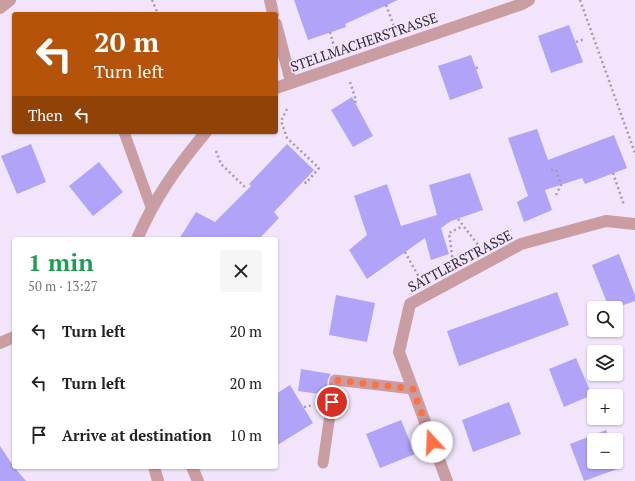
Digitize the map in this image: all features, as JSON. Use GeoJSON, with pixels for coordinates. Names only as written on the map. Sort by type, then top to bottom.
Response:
{"type":"FeatureCollection","features":[{"type":"Feature","properties":{"kind":"street"},"geometry":{"type":"LineString","coordinates":[[0,8],[10,0]]}},
{"type":"Feature","properties":{"kind":"street"},"geometry":{"type":"LineString","coordinates":[[270,0],[273,12]]}},
{"type":"Feature","properties":{"kind":"street","name":"STELLMACHERSTRASSE"},"geometry":{"type":"LineString","coordinates":[[278,87],[522,4],[529,0]]}},
{"type":"Feature","properties":{"kind":"street"},"geometry":{"type":"LineString","coordinates":[[278,32],[291,82]]}},
{"type":"Feature","properties":{"kind":"street"},"geometry":{"type":"LineString","coordinates":[[138,237],[151,207],[175,170],[204,134]]}},
{"type":"Feature","properties":{"kind":"street","name":"SATTLERSTRASSE"},"geometry":{"type":"LineString","coordinates":[[446,481],[399,352],[410,304],[521,244],[606,221],[633,224]]}},
{"type":"Feature","properties":{"kind":"street"},"geometry":{"type":"LineString","coordinates":[[0,343],[12,338]]}},
{"type":"Feature","properties":{"kind":"street"},"geometry":{"type":"LineString","coordinates":[[155,469],[158,481]]}},
{"type":"Feature","properties":{"kind":"street"},"geometry":{"type":"LineString","coordinates":[[193,469],[198,481]]}},
{"type":"Feature","properties":{"kind":"lane"},"geometry":{"type":"LineString","coordinates":[[125,134],[151,207]]}},
{"type":"Feature","properties":{"kind":"lane"},"geometry":{"type":"LineString","coordinates":[[323,463],[335,380],[413,389]]}},
{"type":"Feature","properties":{"kind":"path"},"geometry":{"type":"LineString","coordinates":[[152,0],[157,12]]}},
{"type":"Feature","properties":{"kind":"path"},"geometry":{"type":"LineString","coordinates":[[580,0],[635,153]]}},
{"type":"Feature","properties":{"kind":"path"},"geometry":{"type":"LineString","coordinates":[[386,5],[402,45]]}},
{"type":"Feature","properties":{"kind":"path"},"geometry":{"type":"LineString","coordinates":[[576,42],[585,39]]}},
{"type":"Feature","properties":{"kind":"path"},"geometry":{"type":"LineString","coordinates":[[345,64],[356,100],[355,103]]}},
{"type":"Feature","properties":{"kind":"path"},"geometry":{"type":"LineString","coordinates":[[287,109],[281,120],[287,138],[319,168],[306,183],[304,181]]}},
{"type":"Feature","properties":{"kind":"path"},"geometry":{"type":"LineString","coordinates":[[216,151],[221,164],[247,189]]}},
{"type":"Feature","properties":{"kind":"path"},"geometry":{"type":"LineString","coordinates":[[551,170],[556,170],[561,185],[556,195]]}},
{"type":"Feature","properties":{"kind":"path"},"geometry":{"type":"LineString","coordinates":[[613,173],[633,224]]}},
{"type":"Feature","properties":{"kind":"path"},"geometry":{"type":"LineString","coordinates":[[458,219],[491,261]]}},
{"type":"Feature","properties":{"kind":"path"},"geometry":{"type":"LineString","coordinates":[[455,280],[449,233],[463,226]]}},
{"type":"Feature","properties":{"kind":"path"},"geometry":{"type":"LineString","coordinates":[[405,252],[429,294]]}},
{"type":"Feature","properties":{"kind":"building"},"geometry":{"type":"Polygon","coordinates":[[[294,0],[398,0],[345,24],[346,27],[308,40],[294,0]]]}},
{"type":"Feature","properties":{"kind":"building"},"geometry":{"type":"Polygon","coordinates":[[[569,25],[583,62],[551,73],[538,36],[569,25]]]}},
{"type":"Feature","properties":{"kind":"building"},"geometry":{"type":"Polygon","coordinates":[[[471,55],[483,88],[450,100],[438,66],[471,55]]]}},
{"type":"Feature","properties":{"kind":"building"},"geometry":{"type":"Polygon","coordinates":[[[352,97],[373,136],[353,147],[331,110],[352,97]]]}},
{"type":"Feature","properties":{"kind":"building"},"geometry":{"type":"Polygon","coordinates":[[[537,129],[548,160],[614,135],[627,168],[585,184],[582,178],[545,190],[552,210],[524,222],[517,202],[528,196],[508,138],[537,129]]]}},
{"type":"Feature","properties":{"kind":"building"},"geometry":{"type":"Polygon","coordinates":[[[31,144],[46,182],[17,194],[1,156],[31,144]]]}},
{"type":"Feature","properties":{"kind":"building"},"geometry":{"type":"Polygon","coordinates":[[[287,144],[314,170],[274,212],[279,218],[261,237],[180,237],[196,212],[215,222],[251,186],[249,184],[287,144]]]}},
{"type":"Feature","properties":{"kind":"building"},"geometry":{"type":"Polygon","coordinates":[[[99,162],[123,192],[93,216],[69,186],[99,162]]]}},
{"type":"Feature","properties":{"kind":"building"},"geometry":{"type":"Polygon","coordinates":[[[470,173],[483,210],[451,221],[441,228],[449,254],[431,260],[425,238],[367,279],[349,250],[367,235],[354,196],[387,184],[401,226],[437,215],[429,185],[470,173]]]}},
{"type":"Feature","properties":{"kind":"building"},"geometry":{"type":"Polygon","coordinates":[[[619,254],[635,295],[635,301],[623,305],[623,301],[606,301],[592,265],[619,254]]]}},
{"type":"Feature","properties":{"kind":"building"},"geometry":{"type":"Polygon","coordinates":[[[557,292],[569,325],[459,366],[447,331],[557,292]]]}},
{"type":"Feature","properties":{"kind":"building"},"geometry":{"type":"Polygon","coordinates":[[[336,295],[375,303],[367,342],[329,335],[336,295]]]}},
{"type":"Feature","properties":{"kind":"building"},"geometry":{"type":"Polygon","coordinates":[[[576,358],[589,389],[587,389],[587,397],[564,407],[549,369],[576,358]]]}},
{"type":"Feature","properties":{"kind":"building"},"geometry":{"type":"Polygon","coordinates":[[[301,369],[331,374],[328,379],[326,395],[298,391],[301,369]]]}},
{"type":"Feature","properties":{"kind":"building"},"geometry":{"type":"Polygon","coordinates":[[[290,385],[313,423],[278,445],[278,393],[290,385]]]}},
{"type":"Feature","properties":{"kind":"building"},"geometry":{"type":"Polygon","coordinates":[[[509,402],[521,434],[473,452],[462,420],[509,402]]]}},
{"type":"Feature","properties":{"kind":"building"},"geometry":{"type":"Polygon","coordinates":[[[401,420],[415,454],[380,468],[366,434],[401,420]]]}},
{"type":"Feature","properties":{"kind":"building"},"geometry":{"type":"Polygon","coordinates":[[[606,430],[607,433],[598,433],[606,430]]]}},
{"type":"Feature","properties":{"kind":"building"},"geometry":{"type":"Polygon","coordinates":[[[587,437],[587,469],[617,469],[584,481],[570,444],[587,437]]]}},
{"type":"Feature","properties":{"kind":"building"},"geometry":{"type":"Polygon","coordinates":[[[0,446],[12,464],[12,469],[16,469],[26,481],[0,481],[0,446]]]}},
{"type":"Feature","properties":{"kind":"route"},"geometry":{"type":"LineString","coordinates":[[332,402],[335,380],[413,389],[432,442]]}}]}
